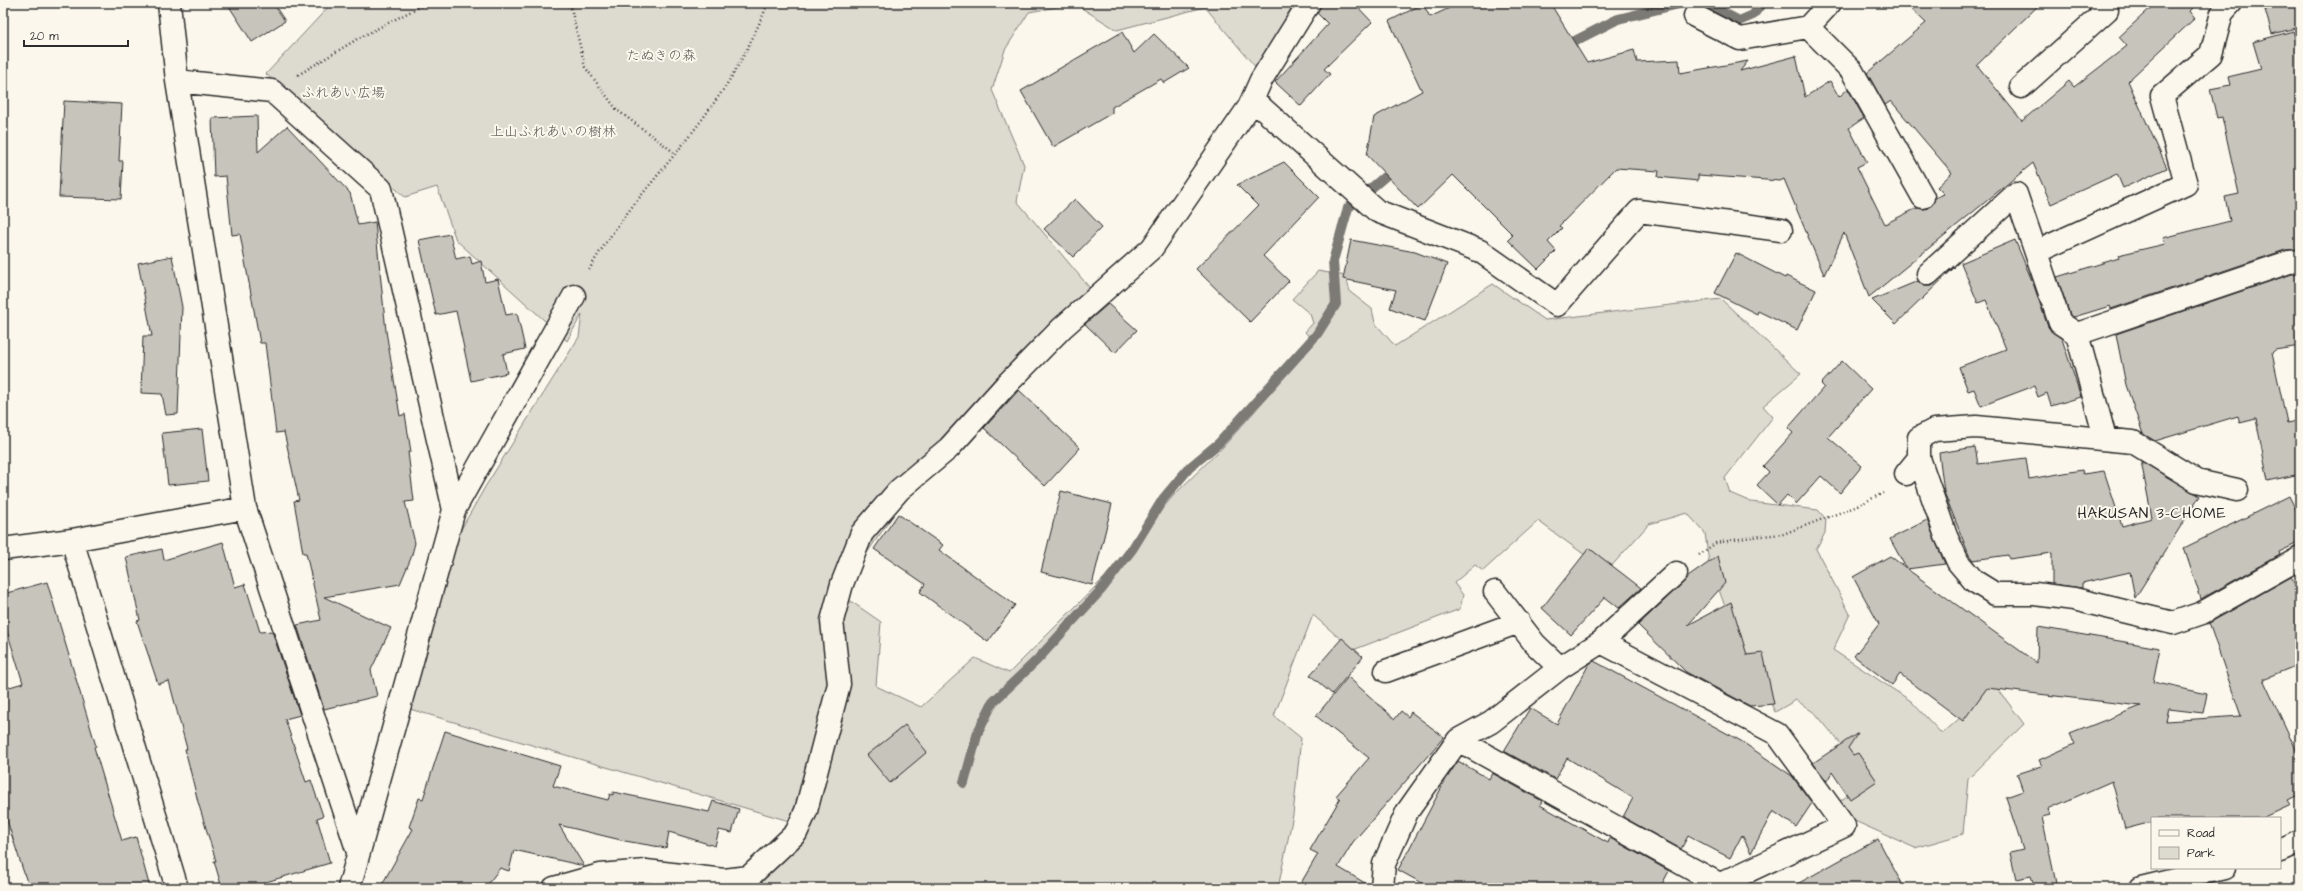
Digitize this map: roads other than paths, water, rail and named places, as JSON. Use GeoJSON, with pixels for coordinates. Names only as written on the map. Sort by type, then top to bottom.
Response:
{"type":"FeatureCollection","features":[{"type":"Feature","properties":{"kind":"street"},"geometry":{"type":"LineString","coordinates":[[169,3],[177,81],[246,508],[358,852]]}},
{"type":"Feature","properties":{"kind":"street"},"geometry":{"type":"LineString","coordinates":[[554,888],[600,875],[646,871],[724,880],[748,878],[796,833],[806,811],[839,684],[832,621],[842,584],[862,533],[899,490],[949,448],[1005,386],[1062,328],[1152,248],[1253,100],[1261,80],[1309,3]]}},
{"type":"Feature","properties":{"kind":"street"},"geometry":{"type":"LineString","coordinates":[[1695,16],[1740,39],[1808,27],[1830,3]]}},
{"type":"Feature","properties":{"kind":"street"},"geometry":{"type":"LineString","coordinates":[[2021,87],[2107,10],[2100,3]]}},
{"type":"Feature","properties":{"kind":"street"},"geometry":{"type":"LineString","coordinates":[[2036,252],[2186,184],[2162,96],[2210,54],[2222,13],[2230,3]]}},
{"type":"Feature","properties":{"kind":"street"},"geometry":{"type":"LineString","coordinates":[[1808,27],[1852,71],[1923,197]]}},
{"type":"Feature","properties":{"kind":"street"},"geometry":{"type":"LineString","coordinates":[[177,81],[272,91],[382,189],[454,510]]}},
{"type":"Feature","properties":{"kind":"street"},"geometry":{"type":"LineString","coordinates":[[1253,100],[1377,211],[1480,251],[1557,305],[1639,211],[1781,230]]}},
{"type":"Feature","properties":{"kind":"street"},"geometry":{"type":"LineString","coordinates":[[1928,274],[2016,194],[2060,324],[2077,334],[2106,438]]}},
{"type":"Feature","properties":{"kind":"street"},"geometry":{"type":"LineString","coordinates":[[2077,334],[2289,262],[2300,261]]}},
{"type":"Feature","properties":{"kind":"street"},"geometry":{"type":"LineString","coordinates":[[349,888],[454,510],[574,296]]}},
{"type":"Feature","properties":{"kind":"street"},"geometry":{"type":"LineString","coordinates":[[2237,490],[2198,481],[2133,442],[2106,438],[1976,427],[1934,430],[1919,438],[1913,466],[1958,562],[1974,581],[1995,594],[2035,594],[2074,599],[2173,623],[2202,613],[2300,558]]}},
{"type":"Feature","properties":{"kind":"street"},"geometry":{"type":"LineString","coordinates":[[3,549],[72,540],[246,508]]}},
{"type":"Feature","properties":{"kind":"street"},"geometry":{"type":"LineString","coordinates":[[72,540],[177,888]]}},
{"type":"Feature","properties":{"kind":"street"},"geometry":{"type":"LineString","coordinates":[[1382,888],[1384,864],[1407,812],[1458,740],[1492,722],[1560,668],[1601,642],[1676,573]]}},
{"type":"Feature","properties":{"kind":"street"},"geometry":{"type":"LineString","coordinates":[[1495,592],[1535,644],[1560,668]]}},
{"type":"Feature","properties":{"kind":"street"},"geometry":{"type":"LineString","coordinates":[[1386,671],[1518,622]]}},
{"type":"Feature","properties":{"kind":"street"},"geometry":{"type":"LineString","coordinates":[[1458,740],[1715,886],[1844,826],[1777,734],[1601,642]]}},
{"type":"Feature","properties":{"kind":"street"},"geometry":{"type":"LineString","coordinates":[[2281,851],[2300,842]]}},
{"type":"Feature","properties":{"kind":"street"},"geometry":{"type":"LineString","coordinates":[[2141,888],[2220,869]]}},
{"type":"Feature","properties":{"kind":"waterway"},"geometry":{"type":"LineString","coordinates":[[1563,47],[1618,19],[1683,3]]}},
{"type":"Feature","properties":{"kind":"waterway"},"geometry":{"type":"LineString","coordinates":[[1705,3],[1739,21],[1753,15],[1762,3]]}},
{"type":"Feature","properties":{"kind":"waterway"},"geometry":{"type":"LineString","coordinates":[[964,783],[978,732],[993,702],[1037,660],[1101,590],[1133,548],[1163,499],[1189,468],[1219,443],[1317,334],[1336,304],[1333,261],[1348,208],[1396,167]]}},
{"type":"Feature","properties":{"kind":"district","name":"HAKUSAN 3-CHOME"},"geometry":{"type":"Point","coordinates":[2152,513]}},
{"type":"Feature","properties":{"kind":"park label","name":"たぬきの森"},"geometry":{"type":"Point","coordinates":[661,55]}},
{"type":"Feature","properties":{"kind":"park label","name":"ふれあい広場"},"geometry":{"type":"Point","coordinates":[343,92]}},
{"type":"Feature","properties":{"kind":"park label","name":"上山ふれあいの樹林"},"geometry":{"type":"Point","coordinates":[553,131]}}]}
